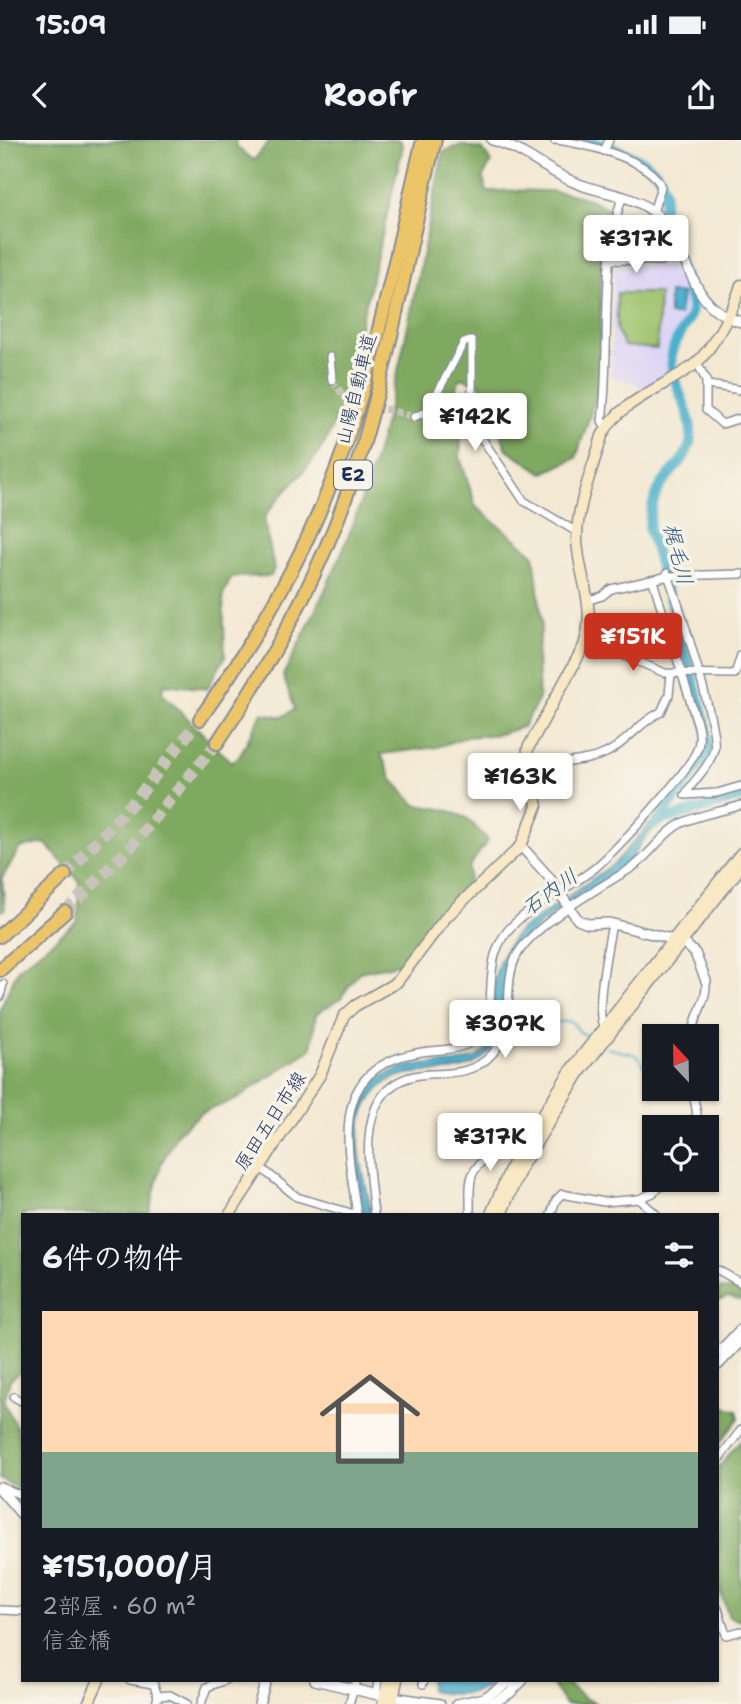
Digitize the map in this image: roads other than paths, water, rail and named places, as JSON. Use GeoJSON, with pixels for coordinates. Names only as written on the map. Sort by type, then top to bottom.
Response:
{"type":"FeatureCollection","features":[{"type":"Feature","properties":{"kind":"highway","name":"山陽自動車道"},"geometry":{"type":"LineString","coordinates":[[217,743],[285,634],[342,506],[379,383],[419,180],[423,140]]}},
{"type":"Feature","properties":{"kind":"highway","name":"山陽自動車道"},"geometry":{"type":"LineString","coordinates":[[200,719],[272,609],[326,496],[365,377],[419,180],[435,140]]}},
{"type":"Feature","properties":{"kind":"highway"},"geometry":{"type":"LineString","coordinates":[[0,936],[65,875]]}},
{"type":"Feature","properties":{"kind":"highway"},"geometry":{"type":"LineString","coordinates":[[1,977],[65,912]]}},
{"type":"Feature","properties":{"kind":"main road"},"geometry":{"type":"LineString","coordinates":[[606,427],[622,412],[697,362],[726,317],[741,285]]}},
{"type":"Feature","properties":{"kind":"main road","name":"原田五日市線"},"geometry":{"type":"LineString","coordinates":[[231,1213],[320,1076],[344,1016],[355,1006],[397,982],[446,918],[521,846],[537,806],[529,774],[528,748],[584,646],[589,630],[589,600],[577,532],[606,427]]}},
{"type":"Feature","properties":{"kind":"main road"},"geometry":{"type":"LineString","coordinates":[[501,1213],[523,1164],[562,1097],[741,853]]}},
{"type":"Feature","properties":{"kind":"main road"},"geometry":{"type":"LineString","coordinates":[[491,1213],[514,1160],[543,1110],[604,1028],[676,940],[741,867]]}},
{"type":"Feature","properties":{"kind":"main road"},"geometry":{"type":"LineString","coordinates":[[89,1704],[98,1682]]}},
{"type":"Feature","properties":{"kind":"main road"},"geometry":{"type":"LineString","coordinates":[[385,1699],[396,1682]]}},
{"type":"Feature","properties":{"kind":"street"},"geometry":{"type":"LineString","coordinates":[[554,140],[606,146],[647,169],[657,178],[661,191],[657,215]]}},
{"type":"Feature","properties":{"kind":"street"},"geometry":{"type":"LineString","coordinates":[[498,141],[523,151],[571,181],[623,195],[657,215],[702,299],[726,317],[741,323]]}},
{"type":"Feature","properties":{"kind":"street"},"geometry":{"type":"LineString","coordinates":[[606,427],[602,421],[607,385],[611,260],[614,223],[623,195]]}},
{"type":"Feature","properties":{"kind":"street"},"geometry":{"type":"LineString","coordinates":[[611,260],[662,261]]}},
{"type":"Feature","properties":{"kind":"street"},"geometry":{"type":"LineString","coordinates":[[414,417],[428,411],[464,342],[472,341],[474,421],[483,440],[524,501],[577,532]]}},
{"type":"Feature","properties":{"kind":"street"},"geometry":{"type":"LineString","coordinates":[[330,357],[331,380]]}},
{"type":"Feature","properties":{"kind":"street"},"geometry":{"type":"LineString","coordinates":[[697,362],[708,385],[741,390]]}},
{"type":"Feature","properties":{"kind":"street"},"geometry":{"type":"LineString","coordinates":[[706,378],[706,410],[722,424],[741,418]]}},
{"type":"Feature","properties":{"kind":"street"},"geometry":{"type":"LineString","coordinates":[[589,600],[602,596],[611,589],[654,581],[667,575],[741,574]]}},
{"type":"Feature","properties":{"kind":"street"},"geometry":{"type":"LineString","coordinates":[[667,575],[679,600],[716,740],[710,761],[686,796],[717,793],[741,786]]}},
{"type":"Feature","properties":{"kind":"street"},"geometry":{"type":"LineString","coordinates":[[355,1213],[346,1133],[348,1112],[357,1092],[370,1075],[397,1057],[462,1047],[475,1039],[486,1021],[492,963],[498,945],[516,922],[609,856],[689,764],[697,751],[699,732],[684,673],[654,581]]}},
{"type":"Feature","properties":{"kind":"street"},"geometry":{"type":"LineString","coordinates":[[584,646],[606,648],[671,674],[735,674],[741,654]]}},
{"type":"Feature","properties":{"kind":"street"},"geometry":{"type":"LineString","coordinates":[[529,774],[537,768],[598,757],[610,751],[643,720],[661,712],[671,688],[671,674]]}},
{"type":"Feature","properties":{"kind":"street"},"geometry":{"type":"LineString","coordinates":[[689,764],[700,773]]}},
{"type":"Feature","properties":{"kind":"street"},"geometry":{"type":"LineString","coordinates":[[374,1213],[368,1134],[379,1101],[406,1079],[465,1072],[492,1054],[507,1028],[510,981],[517,954],[534,933],[635,865],[659,839],[680,824],[741,804]]}},
{"type":"Feature","properties":{"kind":"street"},"geometry":{"type":"LineString","coordinates":[[521,846],[582,922],[612,924],[676,940],[694,952],[706,981],[704,1003],[694,1024]]}},
{"type":"Feature","properties":{"kind":"street"},"geometry":{"type":"LineString","coordinates":[[604,1028],[601,1022],[601,986],[612,924]]}},
{"type":"Feature","properties":{"kind":"street"},"geometry":{"type":"LineString","coordinates":[[0,997],[1,977]]}},
{"type":"Feature","properties":{"kind":"street"},"geometry":{"type":"LineString","coordinates":[[470,1213],[468,1187],[482,1158],[493,1151],[494,1133]]}},
{"type":"Feature","properties":{"kind":"street"},"geometry":{"type":"LineString","coordinates":[[260,1167],[297,1197],[352,1213]]}},
{"type":"Feature","properties":{"kind":"street"},"geometry":{"type":"LineString","coordinates":[[551,1213],[556,1200],[562,1194],[604,1202],[639,1199],[654,1192]]}},
{"type":"Feature","properties":{"kind":"street"},"geometry":{"type":"LineString","coordinates":[[639,1199],[655,1213]]}},
{"type":"Feature","properties":{"kind":"street"},"geometry":{"type":"LineString","coordinates":[[719,1271],[741,1283]]}},
{"type":"Feature","properties":{"kind":"street"},"geometry":{"type":"LineString","coordinates":[[719,1352],[741,1329]]}},
{"type":"Feature","properties":{"kind":"street"},"geometry":{"type":"LineString","coordinates":[[719,1364],[741,1341]]}},
{"type":"Feature","properties":{"kind":"street"},"geometry":{"type":"LineString","coordinates":[[14,1397],[21,1401]]}},
{"type":"Feature","properties":{"kind":"street"},"geometry":{"type":"LineString","coordinates":[[719,1459],[741,1430]]}},
{"type":"Feature","properties":{"kind":"street"},"geometry":{"type":"LineString","coordinates":[[2,1491],[21,1496]]}},
{"type":"Feature","properties":{"kind":"street"},"geometry":{"type":"LineString","coordinates":[[2,1491],[21,1514]]}},
{"type":"Feature","properties":{"kind":"street"},"geometry":{"type":"LineString","coordinates":[[0,1610],[21,1611]]}},
{"type":"Feature","properties":{"kind":"street"},"geometry":{"type":"LineString","coordinates":[[719,1612],[726,1635],[741,1631]]}},
{"type":"Feature","properties":{"kind":"street"},"geometry":{"type":"LineString","coordinates":[[152,1682],[157,1700],[170,1695],[187,1704]]}},
{"type":"Feature","properties":{"kind":"street"},"geometry":{"type":"LineString","coordinates":[[201,1704],[207,1687],[221,1682]]}},
{"type":"Feature","properties":{"kind":"street"},"geometry":{"type":"LineString","coordinates":[[259,1704],[265,1682]]}},
{"type":"Feature","properties":{"kind":"street"},"geometry":{"type":"LineString","coordinates":[[320,1682],[354,1697],[440,1704]]}},
{"type":"Feature","properties":{"kind":"street"},"geometry":{"type":"LineString","coordinates":[[378,1682],[385,1699]]}},
{"type":"Feature","properties":{"kind":"street"},"geometry":{"type":"LineString","coordinates":[[457,1704],[484,1698],[509,1682]]}},
{"type":"Feature","properties":{"kind":"street"},"geometry":{"type":"LineString","coordinates":[[491,1704],[521,1682]]}},
{"type":"Feature","properties":{"kind":"water"},"geometry":{"type":"Polygon","coordinates":[[[669,293],[682,294],[679,315],[669,315],[669,293]]]}},
{"type":"Feature","properties":{"kind":"water"},"geometry":{"type":"Polygon","coordinates":[[[659,814],[685,816],[651,831],[625,865],[547,919],[520,944],[507,972],[499,1036],[483,1058],[469,1066],[453,1070],[407,1074],[379,1088],[367,1105],[359,1131],[360,1159],[371,1213],[364,1213],[354,1145],[356,1122],[362,1101],[374,1084],[393,1071],[469,1060],[486,1050],[495,1035],[493,999],[497,968],[511,941],[518,932],[615,863],[659,814]]]}},
{"type":"Feature","properties":{"kind":"water"},"geometry":{"type":"Polygon","coordinates":[[[430,1682],[494,1682],[473,1692],[456,1694],[430,1691],[430,1682]]]}},
{"type":"Feature","properties":{"kind":"waterway"},"geometry":{"type":"LineString","coordinates":[[476,140],[489,143]]}},
{"type":"Feature","properties":{"kind":"waterway","name":"梶毛川"},"geometry":{"type":"LineString","coordinates":[[587,140],[644,162],[655,170],[662,181],[665,195],[657,234],[680,266],[692,310],[672,354],[674,376],[689,420],[690,443],[681,461],[657,492],[649,529],[707,728],[708,751],[656,824]]}},
{"type":"Feature","properties":{"kind":"waterway"},"geometry":{"type":"LineString","coordinates":[[568,184],[585,191]]}},
{"type":"Feature","properties":{"kind":"waterway"},"geometry":{"type":"LineString","coordinates":[[648,213],[652,221]]}},
{"type":"Feature","properties":{"kind":"waterway"},"geometry":{"type":"LineString","coordinates":[[703,307],[717,317]]}},
{"type":"Feature","properties":{"kind":"waterway","name":"石内川"},"geometry":{"type":"LineString","coordinates":[[668,819],[741,797]]}},
{"type":"Feature","properties":{"kind":"waterway"},"geometry":{"type":"LineString","coordinates":[[510,1022],[523,1019],[536,1024],[571,1021],[581,1033],[587,1035]]}},
{"type":"Feature","properties":{"kind":"waterway"},"geometry":{"type":"LineString","coordinates":[[607,1048],[636,1055],[642,1063]]}},
{"type":"Feature","properties":{"kind":"tunnel"},"geometry":{"type":"LineString","coordinates":[[332,380],[345,398],[414,417]]}},
{"type":"Feature","properties":{"kind":"tunnel"},"geometry":{"type":"LineString","coordinates":[[65,875],[138,797],[200,719]]}},
{"type":"Feature","properties":{"kind":"tunnel"},"geometry":{"type":"LineString","coordinates":[[65,912],[131,847],[217,743]]}}]}
